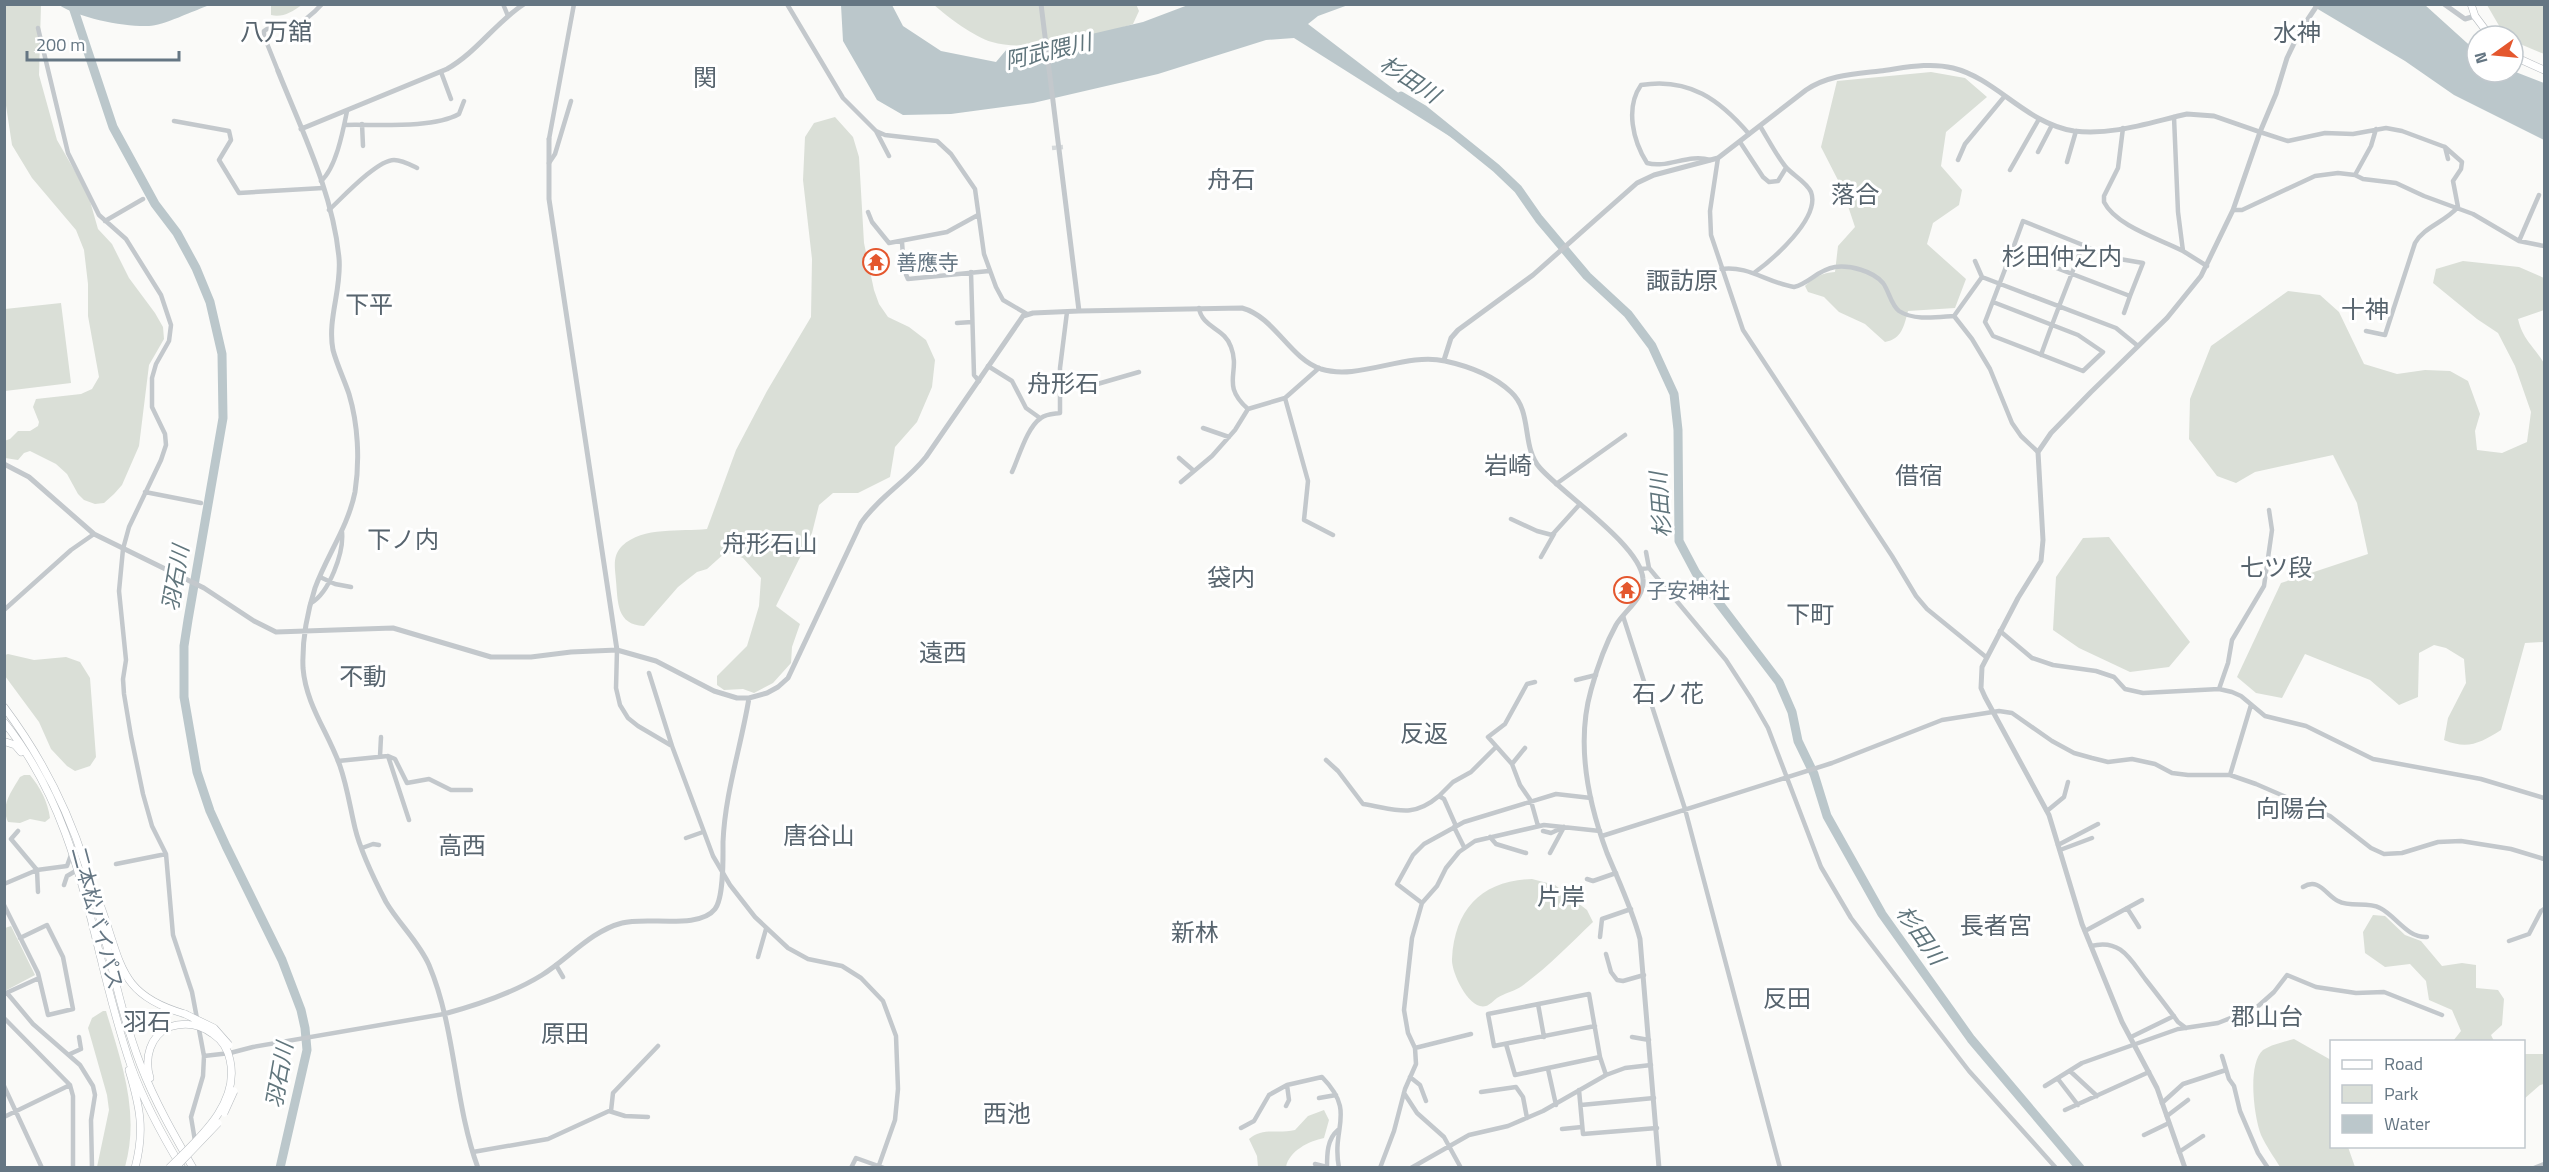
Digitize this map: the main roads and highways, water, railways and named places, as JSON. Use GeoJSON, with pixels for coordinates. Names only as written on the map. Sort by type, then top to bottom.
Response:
{"type":"FeatureCollection","features":[{"type":"Feature","properties":{"kind":"main road"},"geometry":{"type":"LineString","coordinates":[[2471,4],[2481,24]]}},
{"type":"Feature","properties":{"kind":"main road"},"geometry":{"type":"LineString","coordinates":[[2525,61],[2544,70]]}},
{"type":"Feature","properties":{"kind":"main road","name":"二本松バイパス"},"geometry":{"type":"LineString","coordinates":[[4,707],[53,783],[82,867],[133,1042],[160,1109],[193,1167]]}},
{"type":"Feature","properties":{"kind":"main road","name":"二本松バイパス"},"geometry":{"type":"LineString","coordinates":[[4,722],[27,753],[51,796],[82,867],[109,985],[131,1064],[143,1097],[182,1167]]}},
{"type":"Feature","properties":{"kind":"main road"},"geometry":{"type":"LineString","coordinates":[[6,742],[18,747],[51,796]]}},
{"type":"Feature","properties":{"kind":"main road"},"geometry":{"type":"LineString","coordinates":[[82,867],[120,964],[130,983],[148,1000],[207,1024],[224,1037],[233,1053],[236,1078],[232,1098],[217,1124],[176,1167]]}},
{"type":"Feature","properties":{"kind":"main road"},"geometry":{"type":"LineString","coordinates":[[109,985],[111,1005],[140,1108],[141,1142],[135,1167]]}},
{"type":"Feature","properties":{"kind":"main road"},"geometry":{"type":"LineString","coordinates":[[160,1109],[148,1070],[148,1056],[154,1039],[169,1026],[182,1024],[194,1025],[215,1035],[229,1054],[232,1075],[229,1092],[212,1123],[169,1167]]}},
{"type":"Feature","properties":{"kind":"water"},"geometry":{"type":"Polygon","coordinates":[[[59,5],[210,5],[170,21],[149,26],[102,21],[78,14],[59,5]]]}},
{"type":"Feature","properties":{"kind":"water","name":"阿武隈川"},"geometry":{"type":"Polygon","coordinates":[[[841,5],[892,5],[903,26],[941,51],[996,62],[1007,49],[1019,51],[1143,22],[1188,5],[1348,5],[1318,16],[1308,24],[1484,158],[1294,38],[1266,40],[1158,74],[1033,103],[951,114],[903,115],[877,100],[843,41],[841,5]]]}},
{"type":"Feature","properties":{"kind":"water"},"geometry":{"type":"Polygon","coordinates":[[[2311,5],[2425,5],[2465,41],[2465,84],[2525,84],[2525,76],[2544,83],[2544,140],[2454,95],[2405,61],[2311,5]]]}},
{"type":"Feature","properties":{"kind":"waterway","name":"羽石川"},"geometry":{"type":"LineString","coordinates":[[72,4],[113,127],[155,204],[177,233],[196,268],[210,302],[222,354],[223,418],[184,646],[184,697],[197,772],[210,811],[282,960],[301,1010],[305,1028],[307,1050],[280,1168]]}},
{"type":"Feature","properties":{"kind":"waterway","name":"杉田川"},"geometry":{"type":"LineString","coordinates":[[1401,96],[1423,109],[1496,168],[1518,189],[1539,219],[1587,276],[1628,314],[1652,346],[1674,394],[1678,430],[1679,541],[1696,573],[1779,682],[1792,712],[1798,741],[1814,774],[1827,816],[1882,914],[1971,1039],[2080,1168]]}},
{"type":"Feature","properties":{"kind":"tunnel"},"geometry":{"type":"LineString","coordinates":[[1052,148],[1064,147]]}},
{"type":"Feature","properties":{"kind":"place","name":"善應寺"},"geometry":{"type":"Point","coordinates":[876,262]}},
{"type":"Feature","properties":{"kind":"place","name":"子安神社"},"geometry":{"type":"Point","coordinates":[1627,590]}},
{"type":"Feature","properties":{"kind":"district","name":"八万舘"},"geometry":{"type":"Point","coordinates":[276,31]}},
{"type":"Feature","properties":{"kind":"district","name":"水神"},"geometry":{"type":"Point","coordinates":[2297,32]}},
{"type":"Feature","properties":{"kind":"district","name":"関"},"geometry":{"type":"Point","coordinates":[705,77]}},
{"type":"Feature","properties":{"kind":"district","name":"舟石"},"geometry":{"type":"Point","coordinates":[1231,179]}},
{"type":"Feature","properties":{"kind":"district","name":"落合"},"geometry":{"type":"Point","coordinates":[1855,194]}},
{"type":"Feature","properties":{"kind":"district","name":"杉田仲之内"},"geometry":{"type":"Point","coordinates":[2062,256]}},
{"type":"Feature","properties":{"kind":"district","name":"諏訪原"},"geometry":{"type":"Point","coordinates":[1682,280]}},
{"type":"Feature","properties":{"kind":"district","name":"下平"},"geometry":{"type":"Point","coordinates":[369,304]}},
{"type":"Feature","properties":{"kind":"district","name":"十神"},"geometry":{"type":"Point","coordinates":[2365,309]}},
{"type":"Feature","properties":{"kind":"district","name":"舟形石"},"geometry":{"type":"Point","coordinates":[1063,383]}},
{"type":"Feature","properties":{"kind":"district","name":"岩崎"},"geometry":{"type":"Point","coordinates":[1508,465]}},
{"type":"Feature","properties":{"kind":"district","name":"借宿"},"geometry":{"type":"Point","coordinates":[1919,475]}},
{"type":"Feature","properties":{"kind":"district","name":"下ノ内"},"geometry":{"type":"Point","coordinates":[403,539]}},
{"type":"Feature","properties":{"kind":"district","name":"舟形石山"},"geometry":{"type":"Point","coordinates":[770,543]}},
{"type":"Feature","properties":{"kind":"district","name":"七ツ段"},"geometry":{"type":"Point","coordinates":[2276,567]}},
{"type":"Feature","properties":{"kind":"district","name":"袋内"},"geometry":{"type":"Point","coordinates":[1231,577]}},
{"type":"Feature","properties":{"kind":"district","name":"下町"},"geometry":{"type":"Point","coordinates":[1810,614]}},
{"type":"Feature","properties":{"kind":"district","name":"遠西"},"geometry":{"type":"Point","coordinates":[943,652]}},
{"type":"Feature","properties":{"kind":"district","name":"不動"},"geometry":{"type":"Point","coordinates":[363,676]}},
{"type":"Feature","properties":{"kind":"district","name":"石ノ花"},"geometry":{"type":"Point","coordinates":[1668,693]}},
{"type":"Feature","properties":{"kind":"district","name":"反返"},"geometry":{"type":"Point","coordinates":[1424,733]}},
{"type":"Feature","properties":{"kind":"district","name":"向陽台"},"geometry":{"type":"Point","coordinates":[2292,808]}},
{"type":"Feature","properties":{"kind":"district","name":"唐谷山"},"geometry":{"type":"Point","coordinates":[819,835]}},
{"type":"Feature","properties":{"kind":"district","name":"高西"},"geometry":{"type":"Point","coordinates":[462,845]}},
{"type":"Feature","properties":{"kind":"district","name":"片岸"},"geometry":{"type":"Point","coordinates":[1561,896]}},
{"type":"Feature","properties":{"kind":"district","name":"長者宮"},"geometry":{"type":"Point","coordinates":[1996,925]}},
{"type":"Feature","properties":{"kind":"district","name":"新林"},"geometry":{"type":"Point","coordinates":[1195,932]}},
{"type":"Feature","properties":{"kind":"district","name":"反田"},"geometry":{"type":"Point","coordinates":[1787,998]}},
{"type":"Feature","properties":{"kind":"district","name":"郡山台"},"geometry":{"type":"Point","coordinates":[2267,1016]}},
{"type":"Feature","properties":{"kind":"district","name":"羽石"},"geometry":{"type":"Point","coordinates":[147,1021]}},
{"type":"Feature","properties":{"kind":"district","name":"原田"},"geometry":{"type":"Point","coordinates":[565,1033]}},
{"type":"Feature","properties":{"kind":"district","name":"西池"},"geometry":{"type":"Point","coordinates":[1007,1113]}}]}
